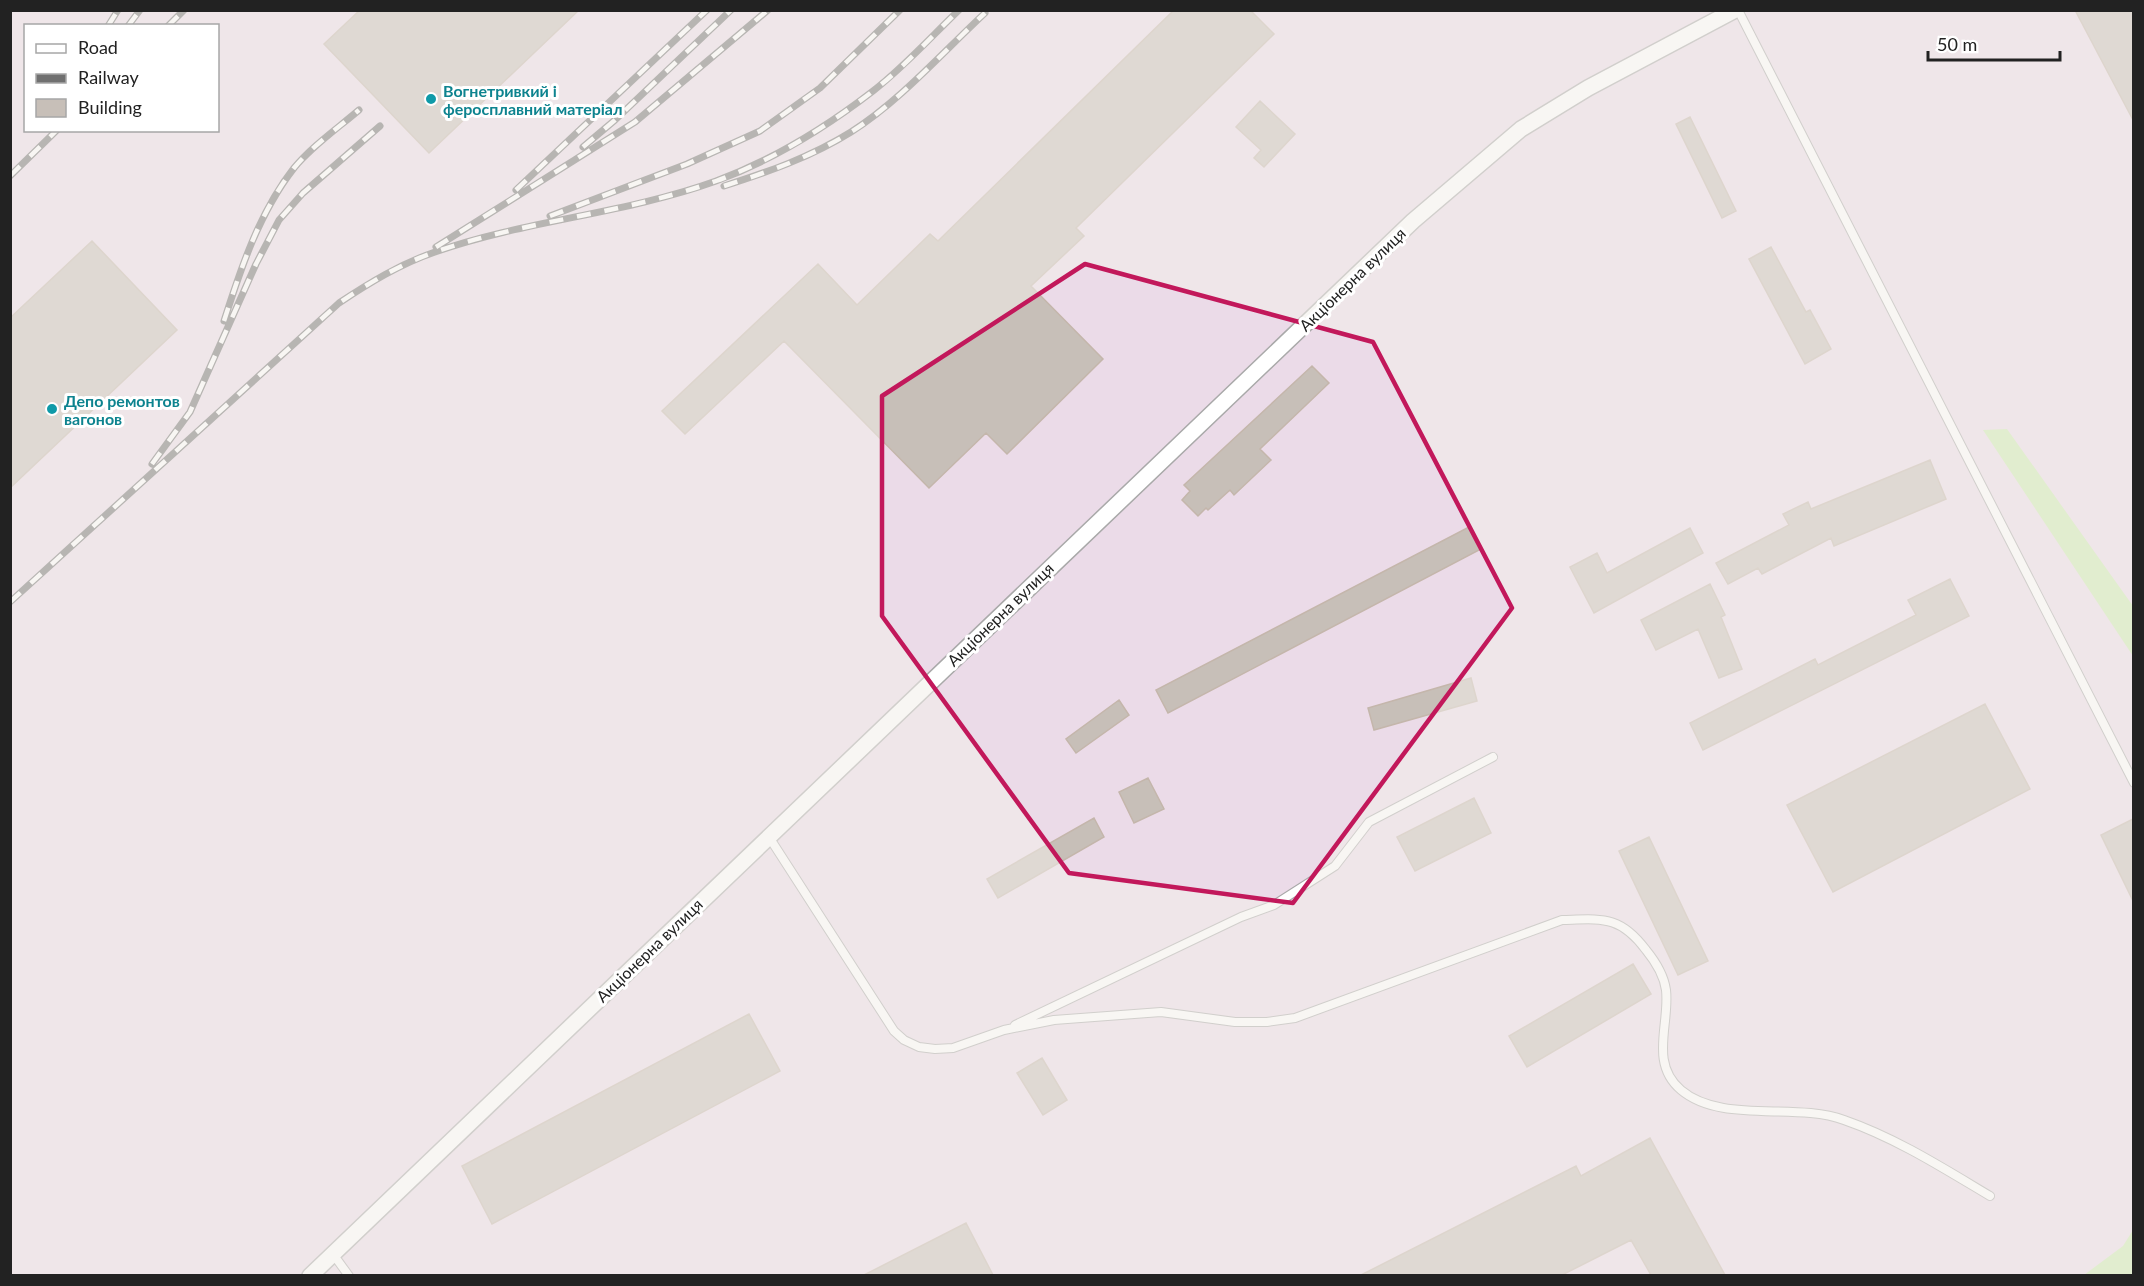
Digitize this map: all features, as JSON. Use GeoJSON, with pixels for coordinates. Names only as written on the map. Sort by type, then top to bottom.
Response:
{"type":"FeatureCollection","features":[{"type":"Feature","properties":{"kind":"street","name":"Акціонерна вулиця"},"geometry":{"type":"LineString","coordinates":[[310,1275],[1413,221],[1521,129],[1588,88],[1737,10]]}},
{"type":"Feature","properties":{"kind":"lane"},"geometry":{"type":"LineString","coordinates":[[1737,10],[2133,783]]}},
{"type":"Feature","properties":{"kind":"lane"},"geometry":{"type":"LineString","coordinates":[[768,835],[894,1031],[904,1040],[919,1047],[953,1048],[1004,1030],[1241,917],[1274,905],[1335,866],[1369,822],[1493,757]]}},
{"type":"Feature","properties":{"kind":"lane"},"geometry":{"type":"LineString","coordinates":[[1004,1030],[1054,1020],[1161,1012],[1235,1022],[1267,1023],[1295,1018],[1562,920],[1606,919],[1622,924],[1635,934],[1660,971],[1666,990],[1663,1057],[1668,1076],[1688,1095],[1708,1105],[1727,1108],[1783,1110],[1842,1119],[1903,1144],[1990,1196]]}},
{"type":"Feature","properties":{"kind":"lane"},"geometry":{"type":"LineString","coordinates":[[333,1254],[349,1275]]}},
{"type":"Feature","properties":{"kind":"highlighted area"},"geometry":{"type":"Polygon","coordinates":[[[1085,264],[1373,342],[1512,608],[1293,903],[1069,873],[882,616],[882,396],[1085,264]]]}},
{"type":"Feature","properties":{"kind":"shaded area"},"geometry":{"type":"Polygon","coordinates":[[[10,11],[2133,11],[2133,1275],[11,1275],[10,11]]]}},
{"type":"Feature","properties":{"kind":"green space"},"geometry":{"type":"Polygon","coordinates":[[[2007,429],[2133,606],[2133,656],[1983,430],[2007,429]]]}},
{"type":"Feature","properties":{"kind":"green space"},"geometry":{"type":"Polygon","coordinates":[[[2133,1230],[2133,1275],[2084,1275],[2123,1246],[2133,1230]]]}},
{"type":"Feature","properties":{"kind":"building","name":"Вогнетривкий і феросплавний матеріал"},"geometry":{"type":"Polygon","coordinates":[[[360,10],[579,10],[429,153],[324,44],[360,10]]]}},
{"type":"Feature","properties":{"kind":"building"},"geometry":{"type":"Polygon","coordinates":[[[1174,10],[1250,10],[1274,34],[1076,228],[1084,236],[1031,286],[1103,359],[1007,454],[986,433],[929,488],[784,341],[685,434],[662,411],[818,264],[857,305],[930,234],[938,241],[1174,10]]]}},
{"type":"Feature","properties":{"kind":"building"},"geometry":{"type":"Polygon","coordinates":[[[2075,10],[2133,10],[2133,120],[2075,10]]]}},
{"type":"Feature","properties":{"kind":"building"},"geometry":{"type":"Polygon","coordinates":[[[1260,101],[1295,134],[1264,167],[1254,158],[1261,150],[1236,127],[1260,101]]]}},
{"type":"Feature","properties":{"kind":"building"},"geometry":{"type":"Polygon","coordinates":[[[1690,117],[1736,211],[1722,218],[1676,124],[1690,117]]]}},
{"type":"Feature","properties":{"kind":"building","name":"Депо ремонтов вагонов"},"geometry":{"type":"Polygon","coordinates":[[[92,241],[177,330],[10,488],[10,318],[92,241]]]}},
{"type":"Feature","properties":{"kind":"building"},"geometry":{"type":"Polygon","coordinates":[[[1771,247],[1806,312],[1810,310],[1831,349],[1805,364],[1749,259],[1771,247]]]}},
{"type":"Feature","properties":{"kind":"building"},"geometry":{"type":"Polygon","coordinates":[[[1312,366],[1329,383],[1260,449],[1271,460],[1234,495],[1230,490],[1198,516],[1182,500],[1190,491],[1184,485],[1312,366]]]}},
{"type":"Feature","properties":{"kind":"building"},"geometry":{"type":"Polygon","coordinates":[[[1930,460],[1946,499],[1834,546],[1831,538],[1762,574],[1758,568],[1728,584],[1716,563],[1789,525],[1783,514],[1808,502],[1811,509],[1930,460]]]}},
{"type":"Feature","properties":{"kind":"building"},"geometry":{"type":"Polygon","coordinates":[[[1469,527],[1481,549],[1168,713],[1156,690],[1469,527]]]}},
{"type":"Feature","properties":{"kind":"building"},"geometry":{"type":"Polygon","coordinates":[[[1690,528],[1703,553],[1594,613],[1570,567],[1597,553],[1607,573],[1690,528]]]}},
{"type":"Feature","properties":{"kind":"building"},"geometry":{"type":"Polygon","coordinates":[[[1950,579],[1969,616],[1703,750],[1690,723],[1815,659],[1818,665],[1916,615],[1908,600],[1950,579]]]}},
{"type":"Feature","properties":{"kind":"building"},"geometry":{"type":"Polygon","coordinates":[[[1710,584],[1725,615],[1721,617],[1742,669],[1719,678],[1698,629],[1656,650],[1641,620],[1710,584]]]}},
{"type":"Feature","properties":{"kind":"building"},"geometry":{"type":"Polygon","coordinates":[[[1471,678],[1477,701],[1374,730],[1368,708],[1471,678]]]}},
{"type":"Feature","properties":{"kind":"building"},"geometry":{"type":"Polygon","coordinates":[[[1119,700],[1129,715],[1076,753],[1066,739],[1119,700]]]}},
{"type":"Feature","properties":{"kind":"building"},"geometry":{"type":"Polygon","coordinates":[[[1985,704],[2030,789],[1833,892],[1787,805],[1985,704]]]}},
{"type":"Feature","properties":{"kind":"building"},"geometry":{"type":"Polygon","coordinates":[[[1148,778],[1164,809],[1134,823],[1119,792],[1148,778]]]}},
{"type":"Feature","properties":{"kind":"building"},"geometry":{"type":"Polygon","coordinates":[[[1474,798],[1491,833],[1415,871],[1397,837],[1474,798]]]}},
{"type":"Feature","properties":{"kind":"building"},"geometry":{"type":"Polygon","coordinates":[[[1094,818],[1104,837],[998,898],[987,879],[1094,818]]]}},
{"type":"Feature","properties":{"kind":"building"},"geometry":{"type":"Polygon","coordinates":[[[2133,819],[2133,901],[2101,835],[2133,819]]]}},
{"type":"Feature","properties":{"kind":"building"},"geometry":{"type":"Polygon","coordinates":[[[1649,837],[1708,961],[1678,975],[1619,851],[1649,837]]]}},
{"type":"Feature","properties":{"kind":"building"},"geometry":{"type":"Polygon","coordinates":[[[1633,964],[1651,994],[1527,1067],[1509,1036],[1633,964]]]}},
{"type":"Feature","properties":{"kind":"building"},"geometry":{"type":"Polygon","coordinates":[[[749,1014],[780,1071],[492,1224],[462,1166],[749,1014]]]}},
{"type":"Feature","properties":{"kind":"building"},"geometry":{"type":"Polygon","coordinates":[[[1042,1058],[1067,1100],[1043,1115],[1017,1073],[1042,1058]]]}},
{"type":"Feature","properties":{"kind":"building"},"geometry":{"type":"Polygon","coordinates":[[[1650,1138],[1725,1275],[1651,1275],[1631,1240],[1562,1275],[1361,1275],[1576,1166],[1581,1176],[1650,1138]]]}},
{"type":"Feature","properties":{"kind":"building"},"geometry":{"type":"Polygon","coordinates":[[[966,1223],[993,1275],[864,1275],[966,1223]]]}},
{"type":"Feature","properties":{"kind":"railway"},"geometry":{"type":"LineString","coordinates":[[109,24],[118,10]]}},
{"type":"Feature","properties":{"kind":"railway"},"geometry":{"type":"LineString","coordinates":[[130,24],[140,10]]}},
{"type":"Feature","properties":{"kind":"railway"},"geometry":{"type":"LineString","coordinates":[[170,24],[184,10]]}},
{"type":"Feature","properties":{"kind":"railway"},"geometry":{"type":"LineString","coordinates":[[516,190],[707,10]]}},
{"type":"Feature","properties":{"kind":"railway"},"geometry":{"type":"LineString","coordinates":[[583,147],[615,120],[731,10]]}},
{"type":"Feature","properties":{"kind":"railway"},"geometry":{"type":"LineString","coordinates":[[436,247],[635,122],[768,10]]}},
{"type":"Feature","properties":{"kind":"railway"},"geometry":{"type":"LineString","coordinates":[[550,216],[687,164],[760,131],[820,88],[900,10]]}},
{"type":"Feature","properties":{"kind":"railway"},"geometry":{"type":"LineString","coordinates":[[10,602],[339,303],[362,288],[409,262],[469,241],[646,202],[737,173],[817,130],[873,91],[959,10]]}},
{"type":"Feature","properties":{"kind":"railway"},"geometry":{"type":"LineString","coordinates":[[724,186],[789,163],[851,132],[904,91],[985,13]]}},
{"type":"Feature","properties":{"kind":"railway"},"geometry":{"type":"LineString","coordinates":[[224,321],[252,242],[282,185],[309,152],[359,110]]}},
{"type":"Feature","properties":{"kind":"railway"},"geometry":{"type":"LineString","coordinates":[[152,464],[190,412],[256,264],[279,220],[303,193],[380,126]]}},
{"type":"Feature","properties":{"kind":"railway"},"geometry":{"type":"LineString","coordinates":[[10,176],[55,132]]}},
{"type":"Feature","properties":{"kind":"place","name":"Вогнетривкий і феросплавний матеріал"},"geometry":{"type":"Point","coordinates":[431,99]}},
{"type":"Feature","properties":{"kind":"place","name":"Депо ремонтов вагонов"},"geometry":{"type":"Point","coordinates":[52,409]}}]}
